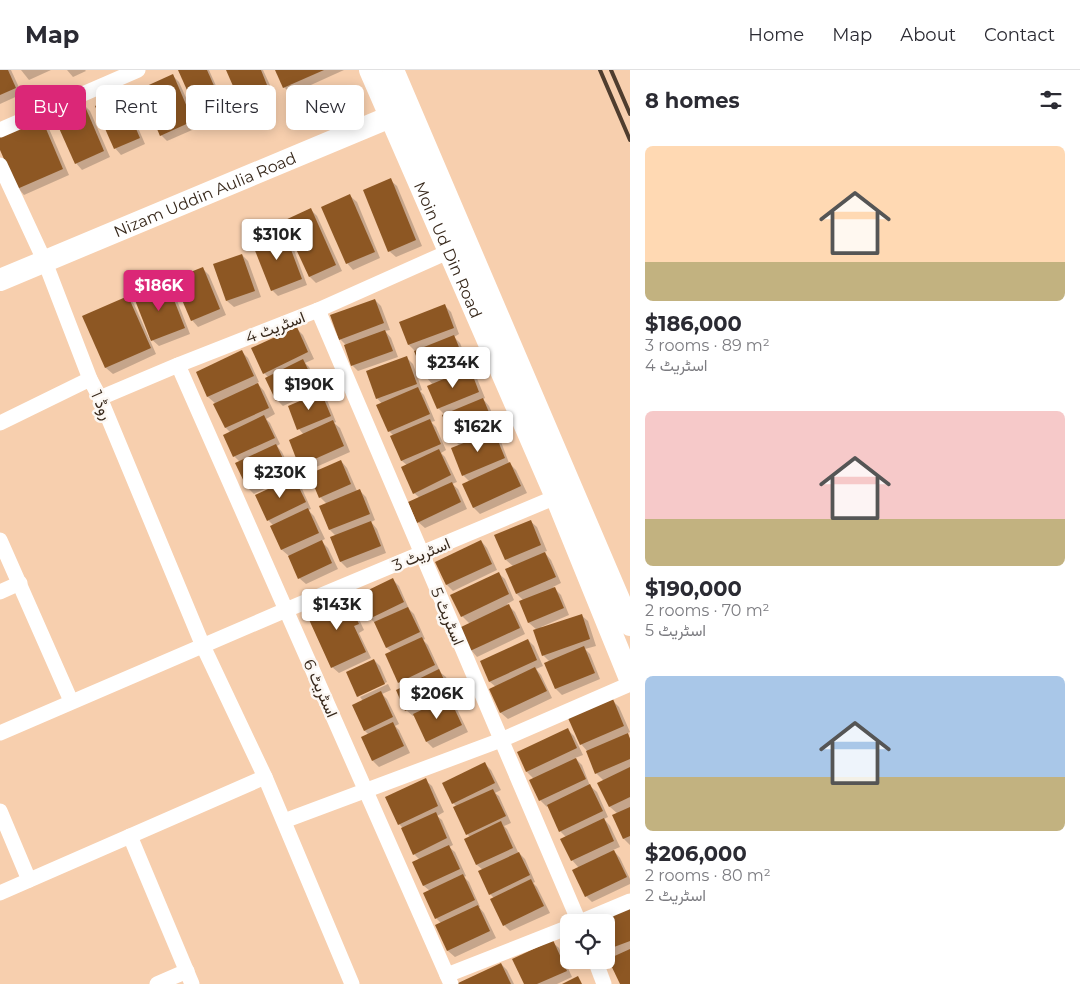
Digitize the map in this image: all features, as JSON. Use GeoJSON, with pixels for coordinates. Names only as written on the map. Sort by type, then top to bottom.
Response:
{"type":"FeatureCollection","features":[{"type":"Feature","properties":{"kind":"main road","name":"Moin Ud Din Road"},"geometry":{"type":"LineString","coordinates":[[370,70],[399,111],[630,625]]}},
{"type":"Feature","properties":{"kind":"main road","name":"Moin Ud Din Road"},"geometry":{"type":"LineString","coordinates":[[393,70],[399,111],[448,252],[556,497],[630,679]]}},
{"type":"Feature","properties":{"kind":"main road","name":"Nizam Uddin Aulia Road"},"geometry":{"type":"LineString","coordinates":[[0,280],[399,111]]}},
{"type":"Feature","properties":{"kind":"street"},"geometry":{"type":"LineString","coordinates":[[0,130],[138,70]]}},
{"type":"Feature","properties":{"kind":"street","name":"روڈ 1"},"geometry":{"type":"LineString","coordinates":[[0,165],[45,262],[90,379],[100,398],[203,646],[284,820],[352,984]]}},
{"type":"Feature","properties":{"kind":"street","name":"اسٹریٹ 4"},"geometry":{"type":"LineString","coordinates":[[100,398],[178,364],[318,310],[448,252]]}},
{"type":"Feature","properties":{"kind":"street","name":"اسٹریٹ 5"},"geometry":{"type":"LineString","coordinates":[[318,310],[577,914]]}},
{"type":"Feature","properties":{"kind":"street","name":"اسٹریٹ 6"},"geometry":{"type":"LineString","coordinates":[[178,364],[449,980]]}},
{"type":"Feature","properties":{"kind":"street"},"geometry":{"type":"LineString","coordinates":[[0,423],[90,379]]}},
{"type":"Feature","properties":{"kind":"street","name":"اسٹریٹ 3"},"geometry":{"type":"LineString","coordinates":[[203,646],[556,497]]}},
{"type":"Feature","properties":{"kind":"street"},"geometry":{"type":"LineString","coordinates":[[0,540],[71,701]]}},
{"type":"Feature","properties":{"kind":"street"},"geometry":{"type":"LineString","coordinates":[[0,592],[20,583]]}},
{"type":"Feature","properties":{"kind":"street"},"geometry":{"type":"LineString","coordinates":[[0,733],[203,646]]}},
{"type":"Feature","properties":{"kind":"street"},"geometry":{"type":"LineString","coordinates":[[284,820],[366,792],[501,740],[630,684]]}},
{"type":"Feature","properties":{"kind":"street"},"geometry":{"type":"LineString","coordinates":[[0,893],[265,777]]}},
{"type":"Feature","properties":{"kind":"street"},"geometry":{"type":"LineString","coordinates":[[0,811],[29,880]]}},
{"type":"Feature","properties":{"kind":"street"},"geometry":{"type":"LineString","coordinates":[[130,836],[190,978],[157,984]]}},
{"type":"Feature","properties":{"kind":"street"},"geometry":{"type":"LineString","coordinates":[[599,914],[630,901]]}},
{"type":"Feature","properties":{"kind":"street"},"geometry":{"type":"LineString","coordinates":[[449,980],[560,931]]}},
{"type":"Feature","properties":{"kind":"street"},"geometry":{"type":"LineString","coordinates":[[598,969],[604,984]]}},
{"type":"Feature","properties":{"kind":"building"},"geometry":{"type":"Polygon","coordinates":[[[0,70],[8,70],[15,88],[0,95],[0,70]]]}},
{"type":"Feature","properties":{"kind":"building"},"geometry":{"type":"Polygon","coordinates":[[[178,70],[207,70],[214,85],[186,85],[186,88],[178,70]]]}},
{"type":"Feature","properties":{"kind":"building"},"geometry":{"type":"Polygon","coordinates":[[[226,70],[261,70],[267,85],[233,85],[226,70]]]}},
{"type":"Feature","properties":{"kind":"building"},"geometry":{"type":"Polygon","coordinates":[[[275,70],[324,70],[286,85],[283,88],[275,70]]]}},
{"type":"Feature","properties":{"kind":"building"},"geometry":{"type":"Polygon","coordinates":[[[173,74],[186,105],[186,124],[176,129],[176,85],[149,85],[173,74]]]}},
{"type":"Feature","properties":{"kind":"building"},"geometry":{"type":"Polygon","coordinates":[[[86,109],[104,151],[75,164],[60,130],[86,130],[86,109]]]}},
{"type":"Feature","properties":{"kind":"building"},"geometry":{"type":"Polygon","coordinates":[[[15,128],[15,130],[46,130],[63,169],[17,189],[0,150],[0,135],[15,128]]]}},
{"type":"Feature","properties":{"kind":"building"},"geometry":{"type":"Polygon","coordinates":[[[106,130],[137,130],[140,138],[114,149],[106,130]]]}},
{"type":"Feature","properties":{"kind":"building"},"geometry":{"type":"Polygon","coordinates":[[[157,130],[173,130],[160,136],[157,130]]]}},
{"type":"Feature","properties":{"kind":"building"},"geometry":{"type":"Polygon","coordinates":[[[391,178],[416,240],[388,252],[363,190],[391,178]]]}},
{"type":"Feature","properties":{"kind":"building"},"geometry":{"type":"Polygon","coordinates":[[[350,194],[375,252],[346,264],[321,207],[350,194]]]}},
{"type":"Feature","properties":{"kind":"building"},"geometry":{"type":"Polygon","coordinates":[[[311,208],[336,265],[309,277],[283,221],[311,208]]]}},
{"type":"Feature","properties":{"kind":"building"},"geometry":{"type":"Polygon","coordinates":[[[284,231],[302,279],[271,291],[252,243],[284,231]]]}},
{"type":"Feature","properties":{"kind":"building"},"geometry":{"type":"Polygon","coordinates":[[[242,254],[255,291],[226,301],[213,264],[242,254]]]}},
{"type":"Feature","properties":{"kind":"building"},"geometry":{"type":"Polygon","coordinates":[[[203,267],[220,309],[191,321],[173,279],[203,267]]]}},
{"type":"Feature","properties":{"kind":"building"},"geometry":{"type":"Polygon","coordinates":[[[167,282],[185,328],[151,341],[133,295],[167,282]]]}},
{"type":"Feature","properties":{"kind":"building"},"geometry":{"type":"Polygon","coordinates":[[[128,296],[151,348],[105,368],[82,316],[128,296]]]}},
{"type":"Feature","properties":{"kind":"building"},"geometry":{"type":"Polygon","coordinates":[[[375,299],[384,323],[339,340],[330,315],[375,299]]]}},
{"type":"Feature","properties":{"kind":"building"},"geometry":{"type":"Polygon","coordinates":[[[445,304],[454,328],[408,345],[399,322],[445,304]]]}},
{"type":"Feature","properties":{"kind":"building"},"geometry":{"type":"Polygon","coordinates":[[[297,327],[308,352],[263,374],[251,348],[297,327]]]}},
{"type":"Feature","properties":{"kind":"building"},"geometry":{"type":"Polygon","coordinates":[[[385,330],[393,351],[351,366],[344,345],[385,330]]]}},
{"type":"Feature","properties":{"kind":"building"},"geometry":{"type":"Polygon","coordinates":[[[454,335],[465,362],[425,378],[414,351],[454,335]]]}},
{"type":"Feature","properties":{"kind":"building"},"geometry":{"type":"Polygon","coordinates":[[[242,350],[254,376],[207,397],[196,372],[242,350]]]}},
{"type":"Feature","properties":{"kind":"building"},"geometry":{"type":"Polygon","coordinates":[[[407,356],[417,384],[376,399],[366,371],[407,356]]]}},
{"type":"Feature","properties":{"kind":"building"},"geometry":{"type":"Polygon","coordinates":[[[303,359],[314,382],[276,401],[265,378],[303,359]]]}},
{"type":"Feature","properties":{"kind":"building"},"geometry":{"type":"Polygon","coordinates":[[[470,368],[479,392],[437,409],[427,386],[470,368]]]}},
{"type":"Feature","properties":{"kind":"building"},"geometry":{"type":"Polygon","coordinates":[[[258,383],[269,408],[225,428],[213,404],[258,383]]]}},
{"type":"Feature","properties":{"kind":"building"},"geometry":{"type":"Polygon","coordinates":[[[418,387],[430,414],[388,432],[376,405],[418,387]]]}},
{"type":"Feature","properties":{"kind":"building"},"geometry":{"type":"Polygon","coordinates":[[[321,392],[331,416],[297,430],[288,406],[321,392]]]}},
{"type":"Feature","properties":{"kind":"building"},"geometry":{"type":"Polygon","coordinates":[[[483,398],[493,422],[452,440],[442,415],[483,398]]]}},
{"type":"Feature","properties":{"kind":"building"},"geometry":{"type":"Polygon","coordinates":[[[264,415],[275,438],[233,457],[223,435],[264,415]]]}},
{"type":"Feature","properties":{"kind":"building"},"geometry":{"type":"Polygon","coordinates":[[[430,419],[441,444],[401,461],[390,436],[430,419]]]}},
{"type":"Feature","properties":{"kind":"building"},"geometry":{"type":"Polygon","coordinates":[[[333,420],[344,446],[299,466],[289,440],[333,420]]]}},
{"type":"Feature","properties":{"kind":"building"},"geometry":{"type":"Polygon","coordinates":[[[494,431],[505,458],[462,476],[451,448],[494,431]]]}},
{"type":"Feature","properties":{"kind":"building"},"geometry":{"type":"Polygon","coordinates":[[[276,444],[288,469],[247,488],[235,463],[276,444]]]}},
{"type":"Feature","properties":{"kind":"building"},"geometry":{"type":"Polygon","coordinates":[[[439,449],[451,475],[413,494],[401,467],[439,449]]]}},
{"type":"Feature","properties":{"kind":"building"},"geometry":{"type":"Polygon","coordinates":[[[341,460],[351,484],[319,498],[309,474],[341,460]]]}},
{"type":"Feature","properties":{"kind":"building"},"geometry":{"type":"Polygon","coordinates":[[[510,462],[521,486],[473,508],[462,484],[510,462]]]}},
{"type":"Feature","properties":{"kind":"building"},"geometry":{"type":"Polygon","coordinates":[[[294,477],[306,502],[267,521],[255,495],[294,477]]]}},
{"type":"Feature","properties":{"kind":"building"},"geometry":{"type":"Polygon","coordinates":[[[452,482],[461,502],[417,523],[408,502],[452,482]]]}},
{"type":"Feature","properties":{"kind":"building"},"geometry":{"type":"Polygon","coordinates":[[[360,489],[370,514],[329,530],[319,506],[360,489]]]}},
{"type":"Feature","properties":{"kind":"building"},"geometry":{"type":"Polygon","coordinates":[[[308,508],[319,533],[281,550],[270,526],[308,508]]]}},
{"type":"Feature","properties":{"kind":"building"},"geometry":{"type":"Polygon","coordinates":[[[531,520],[541,545],[505,560],[494,535],[531,520]]]}},
{"type":"Feature","properties":{"kind":"building"},"geometry":{"type":"Polygon","coordinates":[[[371,521],[381,546],[340,562],[330,537],[371,521]]]}},
{"type":"Feature","properties":{"kind":"building"},"geometry":{"type":"Polygon","coordinates":[[[322,540],[332,563],[298,579],[288,556],[322,540]]]}},
{"type":"Feature","properties":{"kind":"building"},"geometry":{"type":"Polygon","coordinates":[[[481,540],[492,564],[446,585],[435,562],[481,540]]]}},
{"type":"Feature","properties":{"kind":"building"},"geometry":{"type":"Polygon","coordinates":[[[545,552],[556,577],[516,594],[505,569],[545,552]]]}},
{"type":"Feature","properties":{"kind":"building"},"geometry":{"type":"Polygon","coordinates":[[[499,572],[509,594],[461,617],[450,595],[499,572]]]}},
{"type":"Feature","properties":{"kind":"building"},"geometry":{"type":"Polygon","coordinates":[[[393,578],[404,602],[369,619],[358,595],[393,578]]]}},
{"type":"Feature","properties":{"kind":"building"},"geometry":{"type":"Polygon","coordinates":[[[555,587],[564,608],[528,623],[519,601],[555,587]]]}},
{"type":"Feature","properties":{"kind":"building"},"geometry":{"type":"Polygon","coordinates":[[[345,594],[359,624],[354,626],[366,652],[331,668],[306,613],[345,594]]]}},
{"type":"Feature","properties":{"kind":"building"},"geometry":{"type":"Polygon","coordinates":[[[509,604],[520,628],[470,651],[459,628],[509,604]]]}},
{"type":"Feature","properties":{"kind":"building"},"geometry":{"type":"Polygon","coordinates":[[[408,607],[420,632],[386,648],[374,622],[408,607]]]}},
{"type":"Feature","properties":{"kind":"building"},"geometry":{"type":"Polygon","coordinates":[[[582,614],[590,639],[542,656],[533,630],[582,614]]]}},
{"type":"Feature","properties":{"kind":"building"},"geometry":{"type":"Polygon","coordinates":[[[422,637],[435,665],[398,683],[385,654],[422,637]]]}},
{"type":"Feature","properties":{"kind":"building"},"geometry":{"type":"Polygon","coordinates":[[[528,639],[537,660],[489,682],[480,661],[528,639]]]}},
{"type":"Feature","properties":{"kind":"building"},"geometry":{"type":"Polygon","coordinates":[[[584,646],[595,673],[555,689],[544,663],[584,646]]]}},
{"type":"Feature","properties":{"kind":"building"},"geometry":{"type":"Polygon","coordinates":[[[374,659],[385,684],[357,697],[346,672],[374,659]]]}},
{"type":"Feature","properties":{"kind":"building"},"geometry":{"type":"Polygon","coordinates":[[[535,667],[547,691],[500,713],[489,689],[535,667]]]}},
{"type":"Feature","properties":{"kind":"building"},"geometry":{"type":"Polygon","coordinates":[[[439,669],[449,690],[405,711],[396,690],[439,669]]]}},
{"type":"Feature","properties":{"kind":"building"},"geometry":{"type":"Polygon","coordinates":[[[381,691],[393,717],[364,731],[352,705],[381,691]]]}},
{"type":"Feature","properties":{"kind":"building"},"geometry":{"type":"Polygon","coordinates":[[[449,697],[462,725],[426,742],[413,714],[449,697]]]}},
{"type":"Feature","properties":{"kind":"building"},"geometry":{"type":"Polygon","coordinates":[[[613,699],[624,726],[580,745],[568,718],[613,699]]]}},
{"type":"Feature","properties":{"kind":"building"},"geometry":{"type":"Polygon","coordinates":[[[393,722],[404,746],[372,761],[361,737],[393,722]]]}},
{"type":"Feature","properties":{"kind":"building"},"geometry":{"type":"Polygon","coordinates":[[[568,728],[577,748],[526,772],[517,752],[568,728]]]}},
{"type":"Feature","properties":{"kind":"building"},"geometry":{"type":"Polygon","coordinates":[[[628,733],[630,739],[630,759],[595,774],[586,751],[628,733]]]}},
{"type":"Feature","properties":{"kind":"building"},"geometry":{"type":"Polygon","coordinates":[[[576,758],[586,779],[539,801],[529,780],[576,758]]]}},
{"type":"Feature","properties":{"kind":"building"},"geometry":{"type":"Polygon","coordinates":[[[485,762],[495,783],[452,804],[442,783],[485,762]]]}},
{"type":"Feature","properties":{"kind":"building"},"geometry":{"type":"Polygon","coordinates":[[[630,767],[630,797],[609,807],[597,783],[630,767]]]}},
{"type":"Feature","properties":{"kind":"building"},"geometry":{"type":"Polygon","coordinates":[[[426,778],[438,806],[398,825],[385,797],[426,778]]]}},
{"type":"Feature","properties":{"kind":"building"},"geometry":{"type":"Polygon","coordinates":[[[590,784],[603,811],[559,832],[547,805],[590,784]]]}},
{"type":"Feature","properties":{"kind":"building"},"geometry":{"type":"Polygon","coordinates":[[[493,789],[506,816],[466,835],[453,807],[493,789]]]}},
{"type":"Feature","properties":{"kind":"building"},"geometry":{"type":"Polygon","coordinates":[[[630,807],[630,836],[623,839],[612,815],[630,807]]]}},
{"type":"Feature","properties":{"kind":"building"},"geometry":{"type":"Polygon","coordinates":[[[436,812],[447,838],[413,855],[401,828],[436,812]]]}},
{"type":"Feature","properties":{"kind":"building"},"geometry":{"type":"Polygon","coordinates":[[[604,818],[614,841],[571,861],[560,839],[604,818]]]}},
{"type":"Feature","properties":{"kind":"building"},"geometry":{"type":"Polygon","coordinates":[[[501,821],[513,848],[476,865],[464,839],[501,821]]]}},
{"type":"Feature","properties":{"kind":"building"},"geometry":{"type":"Polygon","coordinates":[[[449,845],[460,869],[423,886],[412,862],[449,845]]]}},
{"type":"Feature","properties":{"kind":"building"},"geometry":{"type":"Polygon","coordinates":[[[614,850],[627,877],[585,897],[572,870],[614,850]]]}},
{"type":"Feature","properties":{"kind":"building"},"geometry":{"type":"Polygon","coordinates":[[[519,852],[530,875],[489,895],[478,871],[519,852]]]}},
{"type":"Feature","properties":{"kind":"building"},"geometry":{"type":"Polygon","coordinates":[[[463,874],[475,900],[435,919],[423,893],[463,874]]]}},
{"type":"Feature","properties":{"kind":"building"},"geometry":{"type":"Polygon","coordinates":[[[531,879],[544,906],[503,926],[490,899],[531,879]]]}},
{"type":"Feature","properties":{"kind":"building"},"geometry":{"type":"Polygon","coordinates":[[[478,905],[490,931],[447,951],[435,925],[478,905]]]}},
{"type":"Feature","properties":{"kind":"building"},"geometry":{"type":"Polygon","coordinates":[[[630,908],[630,941],[615,947],[615,914],[630,908]]]}},
{"type":"Feature","properties":{"kind":"building"},"geometry":{"type":"Polygon","coordinates":[[[553,940],[560,956],[560,969],[566,969],[567,971],[537,984],[524,984],[512,959],[553,940]]]}},
{"type":"Feature","properties":{"kind":"building"},"geometry":{"type":"Polygon","coordinates":[[[630,949],[630,984],[620,984],[613,969],[615,969],[615,956],[630,949]]]}},
{"type":"Feature","properties":{"kind":"building"},"geometry":{"type":"Polygon","coordinates":[[[501,963],[511,984],[456,984],[501,963]]]}},
{"type":"Feature","properties":{"kind":"building"},"geometry":{"type":"Polygon","coordinates":[[[578,976],[582,984],[562,984],[578,976]]]}},
{"type":"Feature","properties":{"kind":"railway"},"geometry":{"type":"LineString","coordinates":[[600,70],[630,140]]}},
{"type":"Feature","properties":{"kind":"railway"},"geometry":{"type":"LineString","coordinates":[[611,70],[630,114]]}}]}
